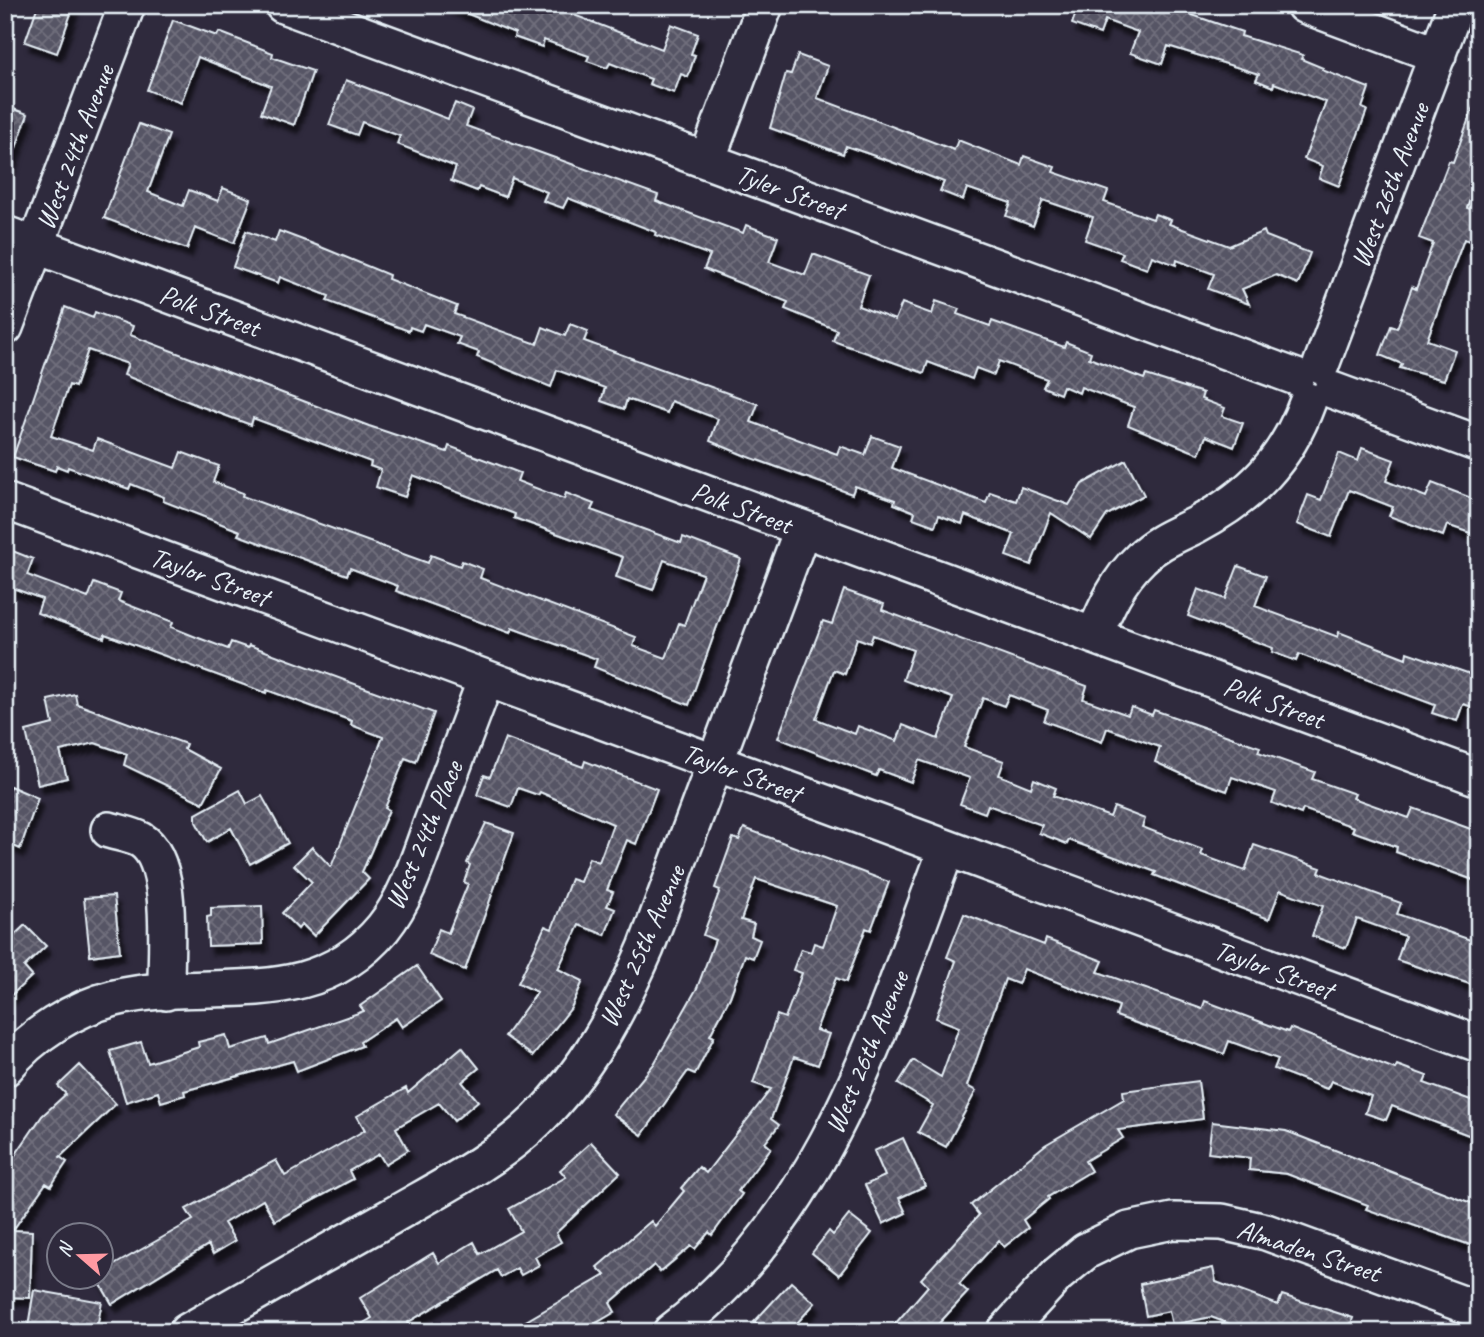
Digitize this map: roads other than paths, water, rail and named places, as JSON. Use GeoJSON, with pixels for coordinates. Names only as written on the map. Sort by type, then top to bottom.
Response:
{"type":"FeatureCollection","features":[{"type":"Feature","properties":{"kind":"street","name":"West 24th Avenue"},"geometry":{"type":"LineString","coordinates":[[5,327],[21,240],[127,5]]}},
{"type":"Feature","properties":{"kind":"street","name":"Tyler Street"},"geometry":{"type":"LineString","coordinates":[[283,5],[1479,444]]}},
{"type":"Feature","properties":{"kind":"street"},"geometry":{"type":"LineString","coordinates":[[707,160],[765,5]]}},
{"type":"Feature","properties":{"kind":"street"},"geometry":{"type":"LineString","coordinates":[[1304,5],[1438,55]]}},
{"type":"Feature","properties":{"kind":"street","name":"West 26th Avenue"},"geometry":{"type":"LineString","coordinates":[[1094,636],[1110,599],[1142,557],[1163,540],[1240,500],[1262,480],[1282,454],[1314,384],[1456,5]]}},
{"type":"Feature","properties":{"kind":"street","name":"Polk Street"},"geometry":{"type":"LineString","coordinates":[[21,240],[1479,778]]}},
{"type":"Feature","properties":{"kind":"street","name":"Taylor Street"},"geometry":{"type":"LineString","coordinates":[[5,501],[1479,1044]]}},
{"type":"Feature","properties":{"kind":"street","name":"West 25th Avenue"},"geometry":{"type":"LineString","coordinates":[[187,1332],[456,1179],[501,1150],[536,1121],[578,1072],[618,1012],[646,948],[802,530]]}},
{"type":"Feature","properties":{"kind":"street","name":"West 24th Place"},"geometry":{"type":"LineString","coordinates":[[5,1068],[21,1048],[66,1018],[115,998],[166,992],[282,986],[321,975],[353,957],[376,934],[409,884],[486,679]]}},
{"type":"Feature","properties":{"kind":"street"},"geometry":{"type":"LineString","coordinates":[[109,830],[141,840],[160,864],[165,894],[166,992]]}},
{"type":"Feature","properties":{"kind":"street","name":"West 26th Avenue"},"geometry":{"type":"LineString","coordinates":[[671,1332],[721,1287],[770,1232],[835,1132],[858,1084],[947,848]]}},
{"type":"Feature","properties":{"kind":"street","name":"Almaden Street"},"geometry":{"type":"LineString","coordinates":[[1005,1332],[1057,1275],[1086,1251],[1129,1230],[1173,1222],[1222,1222],[1266,1231],[1479,1310]]}}]}
